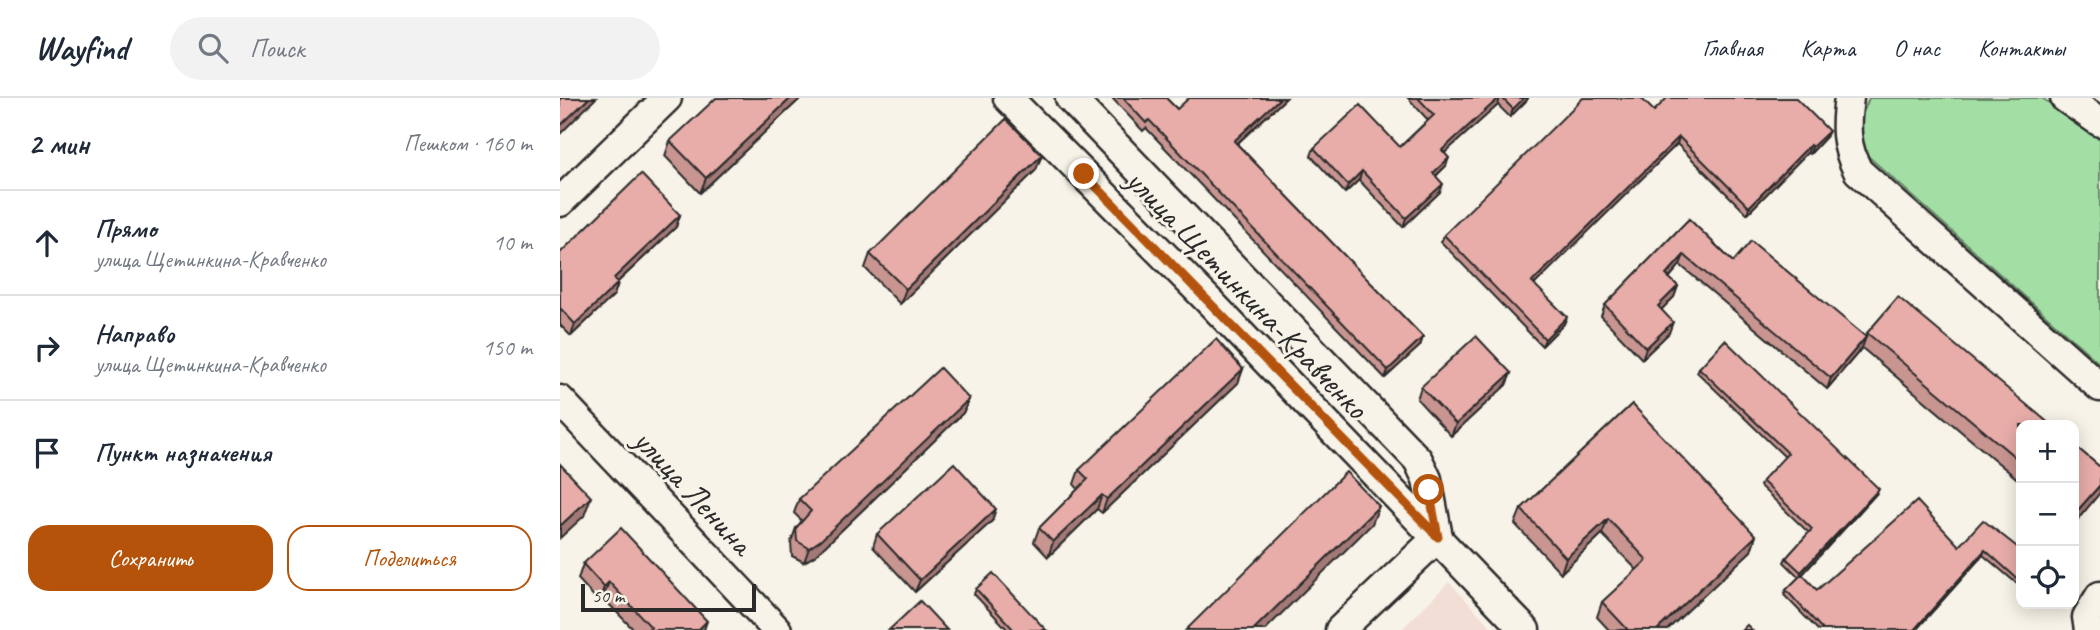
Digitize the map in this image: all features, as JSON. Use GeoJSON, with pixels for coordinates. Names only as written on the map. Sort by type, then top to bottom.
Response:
{"type":"FeatureCollection","features":[{"type":"Feature","properties":{"kind":"street","name":"улица Щетинкина-Кравченко"},"geometry":{"type":"LineString","coordinates":[[1008,98],[1438,537],[1525,630]]}},
{"type":"Feature","properties":{"kind":"street","name":"улица Щетинкина-Кравченко"},"geometry":{"type":"LineString","coordinates":[[1070,98],[1418,460],[1427,480],[1438,537]]}},
{"type":"Feature","properties":{"kind":"street"},"geometry":{"type":"LineString","coordinates":[[1849,98],[1845,131],[1848,149],[1858,171],[2100,387]]}},
{"type":"Feature","properties":{"kind":"street"},"geometry":{"type":"LineString","coordinates":[[2065,98],[2100,122]]}},
{"type":"Feature","properties":{"kind":"street"},"geometry":{"type":"LineString","coordinates":[[560,202],[652,103]]}},
{"type":"Feature","properties":{"kind":"street","name":"улица Ленина"},"geometry":{"type":"LineString","coordinates":[[560,400],[777,630]]}},
{"type":"Feature","properties":{"kind":"street"},"geometry":{"type":"LineString","coordinates":[[1340,630],[1438,537]]}},
{"type":"Feature","properties":{"kind":"street"},"geometry":{"type":"LineString","coordinates":[[2089,630],[2087,617],[2100,596]]}},
{"type":"Feature","properties":{"kind":"shaded area"},"geometry":{"type":"Polygon","coordinates":[[[1449,582],[1494,630],[1401,630],[1449,582]]]}},
{"type":"Feature","properties":{"kind":"green space"},"geometry":{"type":"Polygon","coordinates":[[[1869,98],[2042,98],[2100,138],[2100,364],[1860,149],[1859,123],[1869,98]]]}},
{"type":"Feature","properties":{"kind":"building"},"geometry":{"type":"Polygon","coordinates":[[[560,98],[589,98],[560,126],[560,98]]]}},
{"type":"Feature","properties":{"kind":"building"},"geometry":{"type":"Polygon","coordinates":[[[716,98],[791,98],[706,178],[670,141],[716,98]]]}},
{"type":"Feature","properties":{"kind":"building"},"geometry":{"type":"Polygon","coordinates":[[[1123,98],[1166,98],[1177,109],[1189,98],[1280,98],[1234,141],[1423,337],[1388,370],[1149,120],[1146,123],[1123,98]]]}},
{"type":"Feature","properties":{"kind":"building"},"geometry":{"type":"Polygon","coordinates":[[[1418,98],[1499,98],[1442,150],[1449,158],[1433,173],[1443,184],[1406,218],[1362,171],[1348,185],[1314,148],[1360,105],[1400,147],[1434,115],[1418,98]]]}},
{"type":"Feature","properties":{"kind":"building"},"geometry":{"type":"Polygon","coordinates":[[[1502,98],[1524,98],[1513,109],[1502,98]]]}},
{"type":"Feature","properties":{"kind":"building"},"geometry":{"type":"Polygon","coordinates":[[[1583,98],[1641,98],[1654,111],[1667,98],[1796,98],[1829,131],[1812,147],[1810,145],[1749,207],[1679,137],[1532,282],[1567,317],[1545,339],[1444,235],[1583,98]]]}},
{"type":"Feature","properties":{"kind":"building"},"geometry":{"type":"Polygon","coordinates":[[[1006,119],[1042,155],[906,289],[870,254],[1006,119]]]}},
{"type":"Feature","properties":{"kind":"building"},"geometry":{"type":"Polygon","coordinates":[[[641,174],[680,215],[614,278],[618,283],[575,324],[560,308],[560,253],[641,174]]]}},
{"type":"Feature","properties":{"kind":"building"},"geometry":{"type":"Polygon","coordinates":[[[1689,219],[1733,262],[1751,241],[1866,337],[1831,378],[1684,255],[1666,275],[1678,286],[1658,306],[1673,322],[1646,348],[1605,305],[1689,219]]]}},
{"type":"Feature","properties":{"kind":"building"},"geometry":{"type":"Polygon","coordinates":[[[1898,297],[2045,420],[2016,420],[2016,458],[1867,333],[1898,297]]]}},
{"type":"Feature","properties":{"kind":"building"},"geometry":{"type":"Polygon","coordinates":[[[1476,336],[1511,373],[1456,424],[1421,387],[1476,336]]]}},
{"type":"Feature","properties":{"kind":"building"},"geometry":{"type":"Polygon","coordinates":[[[1216,339],[1243,369],[1107,499],[1102,495],[1053,542],[1039,528],[1088,479],[1079,470],[1216,339]]]}},
{"type":"Feature","properties":{"kind":"building"},"geometry":{"type":"Polygon","coordinates":[[[1725,340],[1879,489],[1801,572],[1786,558],[1812,529],[1762,481],[1788,453],[1699,368],[1725,340]]]}},
{"type":"Feature","properties":{"kind":"building"},"geometry":{"type":"Polygon","coordinates":[[[940,368],[969,399],[821,540],[809,548],[797,541],[796,528],[811,511],[799,499],[940,368]]]}},
{"type":"Feature","properties":{"kind":"building"},"geometry":{"type":"Polygon","coordinates":[[[1632,404],[1756,536],[1657,630],[1628,630],[1602,602],[1647,560],[1608,519],[1566,558],[1521,509],[1632,404]]]}},
{"type":"Feature","properties":{"kind":"building"},"geometry":{"type":"Polygon","coordinates":[[[2079,449],[2100,467],[2100,485],[2079,509],[2079,449]]]}},
{"type":"Feature","properties":{"kind":"building"},"geometry":{"type":"Polygon","coordinates":[[[954,463],[996,509],[920,580],[877,534],[954,463]]]}},
{"type":"Feature","properties":{"kind":"building"},"geometry":{"type":"Polygon","coordinates":[[[560,464],[591,497],[560,526],[560,464]]]}},
{"type":"Feature","properties":{"kind":"building"},"geometry":{"type":"Polygon","coordinates":[[[1346,472],[1379,506],[1253,630],[1186,630],[1346,472]]]}},
{"type":"Feature","properties":{"kind":"building"},"geometry":{"type":"Polygon","coordinates":[[[1917,501],[1959,546],[1983,520],[2016,546],[2016,578],[1985,550],[1914,630],[1823,630],[1786,590],[1802,574],[1817,590],[1917,501]]]}},
{"type":"Feature","properties":{"kind":"building"},"geometry":{"type":"Polygon","coordinates":[[[621,528],[707,621],[698,630],[647,630],[651,627],[609,582],[604,587],[583,564],[621,528]]]}},
{"type":"Feature","properties":{"kind":"building"},"geometry":{"type":"Polygon","coordinates":[[[993,573],[1046,630],[1014,630],[976,589],[993,573]]]}},
{"type":"Feature","properties":{"kind":"building"},"geometry":{"type":"Polygon","coordinates":[[[920,601],[947,630],[889,630],[920,601]]]}},
{"type":"Feature","properties":{"kind":"route"},"geometry":{"type":"LineString","coordinates":[[1084,174],[1438,537],[1429,490]]}}]}
